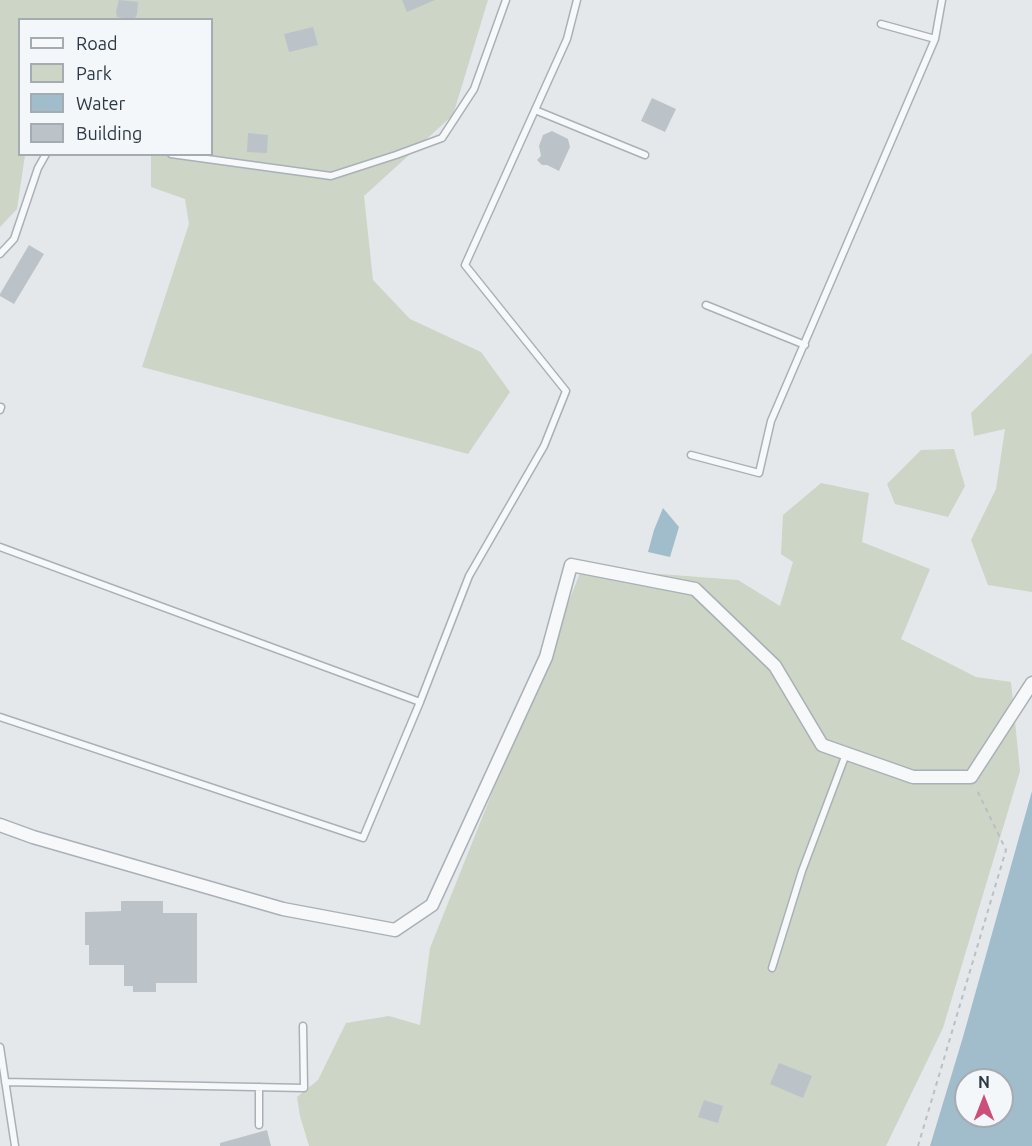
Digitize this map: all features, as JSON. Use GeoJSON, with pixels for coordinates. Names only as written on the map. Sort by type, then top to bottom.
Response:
{"type":"FeatureCollection","features":[{"type":"Feature","properties":{"kind":"street"},"geometry":{"type":"LineString","coordinates":[[0,825],[33,837],[284,909],[395,930],[432,905],[546,657],[571,565],[695,589],[775,666],[822,745],[913,777],[971,777],[1032,683]]}},
{"type":"Feature","properties":{"kind":"lane"},"geometry":{"type":"LineString","coordinates":[[186,156],[331,176],[442,138],[474,89],[506,0]]}},
{"type":"Feature","properties":{"kind":"lane"},"geometry":{"type":"LineString","coordinates":[[0,717],[363,838],[420,702],[469,576],[544,446],[566,392],[465,264],[567,39],[577,0]]}},
{"type":"Feature","properties":{"kind":"lane"},"geometry":{"type":"LineString","coordinates":[[691,455],[759,473],[771,421],[935,39],[942,0]]}},
{"type":"Feature","properties":{"kind":"lane"},"geometry":{"type":"LineString","coordinates":[[881,24],[935,39]]}},
{"type":"Feature","properties":{"kind":"lane"},"geometry":{"type":"LineString","coordinates":[[535,110],[645,155]]}},
{"type":"Feature","properties":{"kind":"lane"},"geometry":{"type":"LineString","coordinates":[[0,254],[14,239],[38,168],[45,156]]}},
{"type":"Feature","properties":{"kind":"lane"},"geometry":{"type":"LineString","coordinates":[[706,305],[805,345]]}},
{"type":"Feature","properties":{"kind":"lane"},"geometry":{"type":"LineString","coordinates":[[0,547],[420,702]]}},
{"type":"Feature","properties":{"kind":"lane"},"geometry":{"type":"LineString","coordinates":[[772,968],[802,871],[846,753]]}},
{"type":"Feature","properties":{"kind":"lane"},"geometry":{"type":"LineString","coordinates":[[5,1082],[304,1088],[303,1026]]}},
{"type":"Feature","properties":{"kind":"lane"},"geometry":{"type":"LineString","coordinates":[[0,1047],[15,1146]]}},
{"type":"Feature","properties":{"kind":"lane"},"geometry":{"type":"LineString","coordinates":[[259,1087],[259,1125]]}},
{"type":"Feature","properties":{"kind":"path"},"geometry":{"type":"LineString","coordinates":[[918,1146],[1006,850],[971,777]]}},
{"type":"Feature","properties":{"kind":"green space"},"geometry":{"type":"Polygon","coordinates":[[[0,0],[488,0],[453,115],[364,196],[373,280],[410,319],[481,352],[510,392],[468,454],[142,367],[189,224],[185,199],[151,187],[151,156],[213,156],[213,18],[18,18],[18,156],[25,156],[17,209],[0,227],[0,0]]]}},
{"type":"Feature","properties":{"kind":"green space"},"geometry":{"type":"Polygon","coordinates":[[[1032,353],[1032,592],[988,585],[971,540],[996,489],[1005,429],[974,436],[971,413],[1032,353]]]}},
{"type":"Feature","properties":{"kind":"green space"},"geometry":{"type":"Polygon","coordinates":[[[954,449],[965,486],[948,517],[895,504],[887,484],[921,450],[954,449]]]}},
{"type":"Feature","properties":{"kind":"green space"},"geometry":{"type":"Polygon","coordinates":[[[821,483],[869,493],[862,542],[930,569],[901,639],[976,677],[1011,682],[1020,771],[943,1028],[886,1146],[309,1146],[297,1097],[318,1080],[346,1023],[389,1016],[420,1025],[430,948],[582,568],[738,580],[780,606],[793,562],[781,554],[783,515],[821,483]]]}},
{"type":"Feature","properties":{"kind":"water"},"geometry":{"type":"Polygon","coordinates":[[[663,508],[679,527],[670,557],[648,552],[663,508]]]}},
{"type":"Feature","properties":{"kind":"water"},"geometry":{"type":"Polygon","coordinates":[[[1032,791],[1032,1146],[930,1146],[963,1037],[1032,791]]]}},
{"type":"Feature","properties":{"kind":"building"},"geometry":{"type":"Polygon","coordinates":[[[119,0],[138,2],[135,18],[117,17],[119,0]]]}},
{"type":"Feature","properties":{"kind":"building"},"geometry":{"type":"Polygon","coordinates":[[[402,0],[435,0],[407,12],[402,0]]]}},
{"type":"Feature","properties":{"kind":"building"},"geometry":{"type":"Polygon","coordinates":[[[313,27],[318,45],[289,52],[284,34],[313,27]]]}},
{"type":"Feature","properties":{"kind":"building"},"geometry":{"type":"Polygon","coordinates":[[[652,98],[676,109],[665,132],[641,121],[652,98]]]}},
{"type":"Feature","properties":{"kind":"building"},"geometry":{"type":"Polygon","coordinates":[[[552,131],[568,139],[570,147],[559,171],[542,165],[537,160],[541,156],[539,146],[543,135],[552,131]]]}},
{"type":"Feature","properties":{"kind":"building"},"geometry":{"type":"Polygon","coordinates":[[[248,133],[268,135],[267,153],[247,152],[248,133]]]}},
{"type":"Feature","properties":{"kind":"building"},"geometry":{"type":"Polygon","coordinates":[[[29,245],[44,254],[14,304],[0,294],[29,245]]]}},
{"type":"Feature","properties":{"kind":"building"},"geometry":{"type":"Polygon","coordinates":[[[121,901],[163,901],[163,913],[197,913],[197,983],[156,983],[156,992],[133,992],[133,986],[124,986],[124,965],[89,965],[89,945],[85,945],[85,912],[121,911],[121,901]]]}},
{"type":"Feature","properties":{"kind":"building"},"geometry":{"type":"Polygon","coordinates":[[[779,1063],[812,1076],[803,1098],[770,1084],[779,1063]]]}},
{"type":"Feature","properties":{"kind":"building"},"geometry":{"type":"Polygon","coordinates":[[[704,1100],[723,1106],[718,1123],[698,1117],[704,1100]]]}},
{"type":"Feature","properties":{"kind":"building"},"geometry":{"type":"Polygon","coordinates":[[[267,1130],[271,1146],[220,1146],[220,1143],[267,1130]]]}}]}
